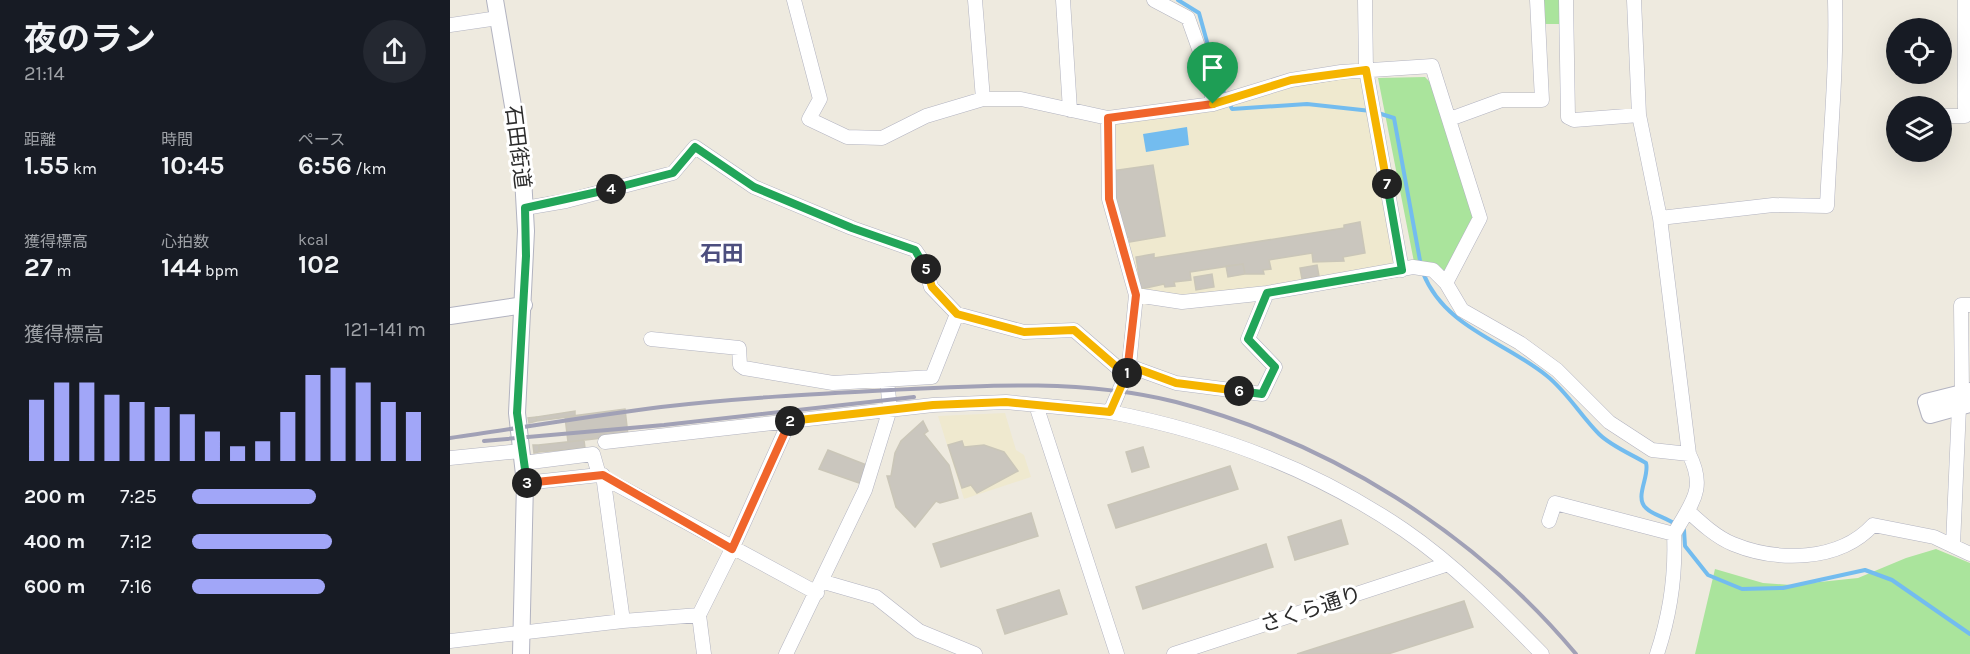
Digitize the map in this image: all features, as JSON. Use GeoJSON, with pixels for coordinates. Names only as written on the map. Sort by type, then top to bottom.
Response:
{"type":"FeatureCollection","features":[{"type":"Feature","properties":{"kind":"street","name":"石田街道"},"geometry":{"type":"LineString","coordinates":[[495,0],[522,159],[525,208],[524,305],[517,413],[525,483],[521,654]]}},
{"type":"Feature","properties":{"kind":"street"},"geometry":{"type":"LineString","coordinates":[[794,0],[820,99],[809,119],[847,137],[882,138],[926,116],[983,99],[1021,99],[1108,118],[1223,102],[1291,80],[1366,70],[1432,66],[1480,218],[1471,240],[1446,283]]}},
{"type":"Feature","properties":{"kind":"street"},"geometry":{"type":"LineString","coordinates":[[975,0],[983,99]]}},
{"type":"Feature","properties":{"kind":"street"},"geometry":{"type":"LineString","coordinates":[[1063,0],[1070,110]]}},
{"type":"Feature","properties":{"kind":"street"},"geometry":{"type":"LineString","coordinates":[[1154,0],[1188,18],[1209,77],[1223,102]]}},
{"type":"Feature","properties":{"kind":"street"},"geometry":{"type":"LineString","coordinates":[[1365,0],[1366,70],[1407,268]]}},
{"type":"Feature","properties":{"kind":"street"},"geometry":{"type":"LineString","coordinates":[[1450,119],[1502,100],[1542,100],[1537,0]]}},
{"type":"Feature","properties":{"kind":"street"},"geometry":{"type":"LineString","coordinates":[[1566,0],[1568,117],[1575,120],[1639,115]]}},
{"type":"Feature","properties":{"kind":"street"},"geometry":{"type":"LineString","coordinates":[[1634,0],[1639,115],[1660,218],[1689,454],[1699,473],[1694,498],[1675,534],[1674,578],[1667,624],[1657,654]]}},
{"type":"Feature","properties":{"kind":"street"},"geometry":{"type":"LineString","coordinates":[[1660,218],[1773,205],[1827,206],[1832,99],[1837,64],[1835,0]]}},
{"type":"Feature","properties":{"kind":"street"},"geometry":{"type":"LineString","coordinates":[[1952,116],[1965,117],[1965,0]]}},
{"type":"Feature","properties":{"kind":"street"},"geometry":{"type":"LineString","coordinates":[[450,25],[498,18]]}},
{"type":"Feature","properties":{"kind":"street"},"geometry":{"type":"LineString","coordinates":[[1108,118],[1109,199],[1136,295],[1128,371],[1110,412]]}},
{"type":"Feature","properties":{"kind":"street"},"geometry":{"type":"LineString","coordinates":[[525,208],[566,201],[673,173],[695,147],[754,187],[852,228],[915,250],[924,263],[932,287],[957,314],[1024,332],[1074,330],[1128,371],[1176,383],[1262,394],[1275,367],[1248,339],[1267,293]]}},
{"type":"Feature","properties":{"kind":"street"},"geometry":{"type":"LineString","coordinates":[[1136,295],[1182,302],[1267,293],[1407,268],[1433,270],[1446,283],[1462,310],[1520,343],[1557,370],[1609,422],[1652,450],[1689,454]]}},
{"type":"Feature","properties":{"kind":"street"},"geometry":{"type":"LineString","coordinates":[[450,316],[524,305]]}},
{"type":"Feature","properties":{"kind":"street"},"geometry":{"type":"LineString","coordinates":[[1953,545],[1965,399],[1961,305],[1970,305]]}},
{"type":"Feature","properties":{"kind":"street"},"geometry":{"type":"LineString","coordinates":[[651,339],[739,348],[740,365],[744,368],[833,383],[932,377],[957,314]]}},
{"type":"Feature","properties":{"kind":"street"},"geometry":{"type":"LineString","coordinates":[[786,654],[866,490],[890,409],[887,380]]}},
{"type":"Feature","properties":{"kind":"street"},"geometry":{"type":"LineString","coordinates":[[605,442],[890,409],[972,403],[1036,405],[1110,412],[1216,438],[1319,481],[1376,512],[1448,564],[1542,654]]}},
{"type":"Feature","properties":{"kind":"street"},"geometry":{"type":"LineString","coordinates":[[1036,405],[1117,654]]}},
{"type":"Feature","properties":{"kind":"street"},"geometry":{"type":"LineString","coordinates":[[704,654],[699,615],[732,549],[790,420]]}},
{"type":"Feature","properties":{"kind":"street"},"geometry":{"type":"LineString","coordinates":[[450,458],[593,454],[601,475],[623,621]]}},
{"type":"Feature","properties":{"kind":"street"},"geometry":{"type":"LineString","coordinates":[[525,483],[601,475],[732,549],[820,587],[876,597],[919,632],[975,654]]}},
{"type":"Feature","properties":{"kind":"street"},"geometry":{"type":"LineString","coordinates":[[1956,505],[1970,501]]}},
{"type":"Feature","properties":{"kind":"street"},"geometry":{"type":"LineString","coordinates":[[1549,521],[1555,503],[1675,534]]}},
{"type":"Feature","properties":{"kind":"street"},"geometry":{"type":"LineString","coordinates":[[1685,515],[1733,544],[1767,553],[1808,557],[1853,543],[1873,525],[1934,537],[1970,554]]}},
{"type":"Feature","properties":{"kind":"street","name":"さくら通り"},"geometry":{"type":"LineString","coordinates":[[1174,654],[1448,564]]}},
{"type":"Feature","properties":{"kind":"street"},"geometry":{"type":"LineString","coordinates":[[450,641],[623,621],[699,615]]}},
{"type":"Feature","properties":{"kind":"shaded area"},"geometry":{"type":"Polygon","coordinates":[[[1366,70],[1376,120],[1392,168],[1402,270],[1182,302],[1136,295],[1109,199],[1108,118],[1233,98],[1366,70]]]}},
{"type":"Feature","properties":{"kind":"shaded area"},"geometry":{"type":"Polygon","coordinates":[[[1005,413],[1016,450],[1024,455],[1031,477],[964,499],[938,416],[1005,413]]]}},
{"type":"Feature","properties":{"kind":"green space"},"geometry":{"type":"Polygon","coordinates":[[[1542,0],[1561,0],[1562,24],[1542,24],[1542,0]]]}},
{"type":"Feature","properties":{"kind":"green space"},"geometry":{"type":"Polygon","coordinates":[[[1425,77],[1430,82],[1474,220],[1445,277],[1435,263],[1414,262],[1378,78],[1425,77]]]}},
{"type":"Feature","properties":{"kind":"green space"},"geometry":{"type":"Polygon","coordinates":[[[1936,549],[1970,563],[1970,654],[1695,654],[1715,569],[1763,583],[1791,585],[1858,578],[1906,558],[1936,549]]]}},
{"type":"Feature","properties":{"kind":"water"},"geometry":{"type":"Polygon","coordinates":[[[1187,127],[1189,145],[1146,152],[1143,134],[1187,127]]]}},
{"type":"Feature","properties":{"kind":"building"},"geometry":{"type":"Polygon","coordinates":[[[1153,165],[1165,236],[1129,242],[1129,237],[1123,238],[1112,171],[1153,165]]]}},
{"type":"Feature","properties":{"kind":"building"},"geometry":{"type":"Polygon","coordinates":[[[1360,222],[1365,253],[1343,257],[1344,261],[1313,262],[1312,253],[1269,260],[1271,269],[1263,270],[1264,274],[1245,274],[1243,264],[1190,272],[1191,280],[1174,282],[1175,286],[1165,287],[1164,284],[1141,289],[1136,257],[1154,254],[1154,258],[1344,228],[1344,225],[1360,222]]]}},
{"type":"Feature","properties":{"kind":"building"},"geometry":{"type":"Polygon","coordinates":[[[1243,264],[1245,274],[1228,277],[1226,266],[1243,264]]]}},
{"type":"Feature","properties":{"kind":"building"},"geometry":{"type":"Polygon","coordinates":[[[1317,265],[1319,276],[1302,279],[1300,268],[1317,265]]]}},
{"type":"Feature","properties":{"kind":"building"},"geometry":{"type":"Polygon","coordinates":[[[1212,274],[1214,287],[1196,290],[1194,277],[1212,274]]]}},
{"type":"Feature","properties":{"kind":"building"},"geometry":{"type":"Polygon","coordinates":[[[625,409],[628,435],[568,442],[565,417],[625,409]]]}},
{"type":"Feature","properties":{"kind":"building"},"geometry":{"type":"Polygon","coordinates":[[[575,411],[575,416],[537,421],[536,417],[575,411]]]}},
{"type":"Feature","properties":{"kind":"building"},"geometry":{"type":"Polygon","coordinates":[[[536,417],[537,421],[529,423],[528,418],[536,417]]]}},
{"type":"Feature","properties":{"kind":"building"},"geometry":{"type":"Polygon","coordinates":[[[923,421],[928,431],[924,434],[949,465],[958,498],[940,503],[936,501],[915,527],[896,507],[887,476],[891,476],[895,453],[901,441],[923,421]]]}},
{"type":"Feature","properties":{"kind":"building"},"geometry":{"type":"Polygon","coordinates":[[[584,440],[585,448],[539,452],[539,445],[584,440]]]}},
{"type":"Feature","properties":{"kind":"building"},"geometry":{"type":"Polygon","coordinates":[[[962,441],[964,447],[984,445],[1004,452],[1018,471],[977,493],[971,485],[962,488],[948,445],[962,441]]]}},
{"type":"Feature","properties":{"kind":"building"},"geometry":{"type":"Polygon","coordinates":[[[533,445],[539,445],[539,452],[534,453],[533,445]]]}},
{"type":"Feature","properties":{"kind":"building"},"geometry":{"type":"Polygon","coordinates":[[[1143,447],[1149,467],[1132,472],[1126,452],[1143,447]]]}},
{"type":"Feature","properties":{"kind":"building"},"geometry":{"type":"Polygon","coordinates":[[[828,450],[869,466],[862,484],[819,469],[828,450]]]}},
{"type":"Feature","properties":{"kind":"building"},"geometry":{"type":"Polygon","coordinates":[[[1230,466],[1238,489],[1116,528],[1108,505],[1230,466]]]}},
{"type":"Feature","properties":{"kind":"building"},"geometry":{"type":"Polygon","coordinates":[[[1031,513],[1038,536],[941,567],[933,544],[1031,513]]]}},
{"type":"Feature","properties":{"kind":"building"},"geometry":{"type":"Polygon","coordinates":[[[1341,520],[1348,544],[1295,560],[1288,537],[1341,520]]]}},
{"type":"Feature","properties":{"kind":"building"},"geometry":{"type":"Polygon","coordinates":[[[1266,544],[1273,567],[1143,609],[1136,587],[1266,544]]]}},
{"type":"Feature","properties":{"kind":"building"},"geometry":{"type":"Polygon","coordinates":[[[1059,590],[1067,614],[1005,634],[997,610],[1059,590]]]}},
{"type":"Feature","properties":{"kind":"building"},"geometry":{"type":"Polygon","coordinates":[[[1464,601],[1473,627],[1388,654],[1297,654],[1464,601]]]}},
{"type":"Feature","properties":{"kind":"waterway"},"geometry":{"type":"LineString","coordinates":[[1178,0],[1199,13],[1217,78],[1232,109],[1307,104],[1371,111]]}},
{"type":"Feature","properties":{"kind":"waterway"},"geometry":{"type":"LineString","coordinates":[[1378,113],[1394,118],[1421,266]]}},
{"type":"Feature","properties":{"kind":"waterway"},"geometry":{"type":"LineString","coordinates":[[1423,273],[1433,292],[1461,321],[1547,376],[1604,438],[1646,463],[1642,492],[1643,503],[1649,510],[1675,524]]}},
{"type":"Feature","properties":{"kind":"waterway"},"geometry":{"type":"LineString","coordinates":[[1681,528],[1684,530],[1685,546],[1708,575],[1742,589],[1783,588],[1865,570],[1892,580],[1970,634]]}},
{"type":"Feature","properties":{"kind":"railway"},"geometry":{"type":"LineString","coordinates":[[450,438],[661,407],[804,395],[998,386],[1070,387],[1141,395],[1176,402],[1233,419],[1289,441],[1343,467],[1396,497],[1445,531],[1492,569],[1536,610],[1576,654]]}},
{"type":"Feature","properties":{"kind":"railway"},"geometry":{"type":"LineString","coordinates":[[484,441],[664,425],[914,397]]}},
{"type":"Feature","properties":{"kind":"district","name":"石田"},"geometry":{"type":"Point","coordinates":[722,253]}},
{"type":"Feature","properties":{"kind":"route"},"geometry":{"type":"LineString","coordinates":[[1213,104],[1108,118],[1109,199],[1136,295],[1130,366],[1118,400],[1110,412],[1006,402],[933,405],[790,420],[732,549],[603,475],[525,483],[517,413],[526,256],[525,208],[566,201],[673,173],[695,147],[754,187],[852,228],[915,250],[924,263],[932,287],[957,314],[1024,332],[1074,330],[1126,375],[1130,366],[1176,383],[1262,394],[1275,367],[1248,339],[1267,293],[1402,270],[1366,70],[1291,80],[1213,104]]}}]}
